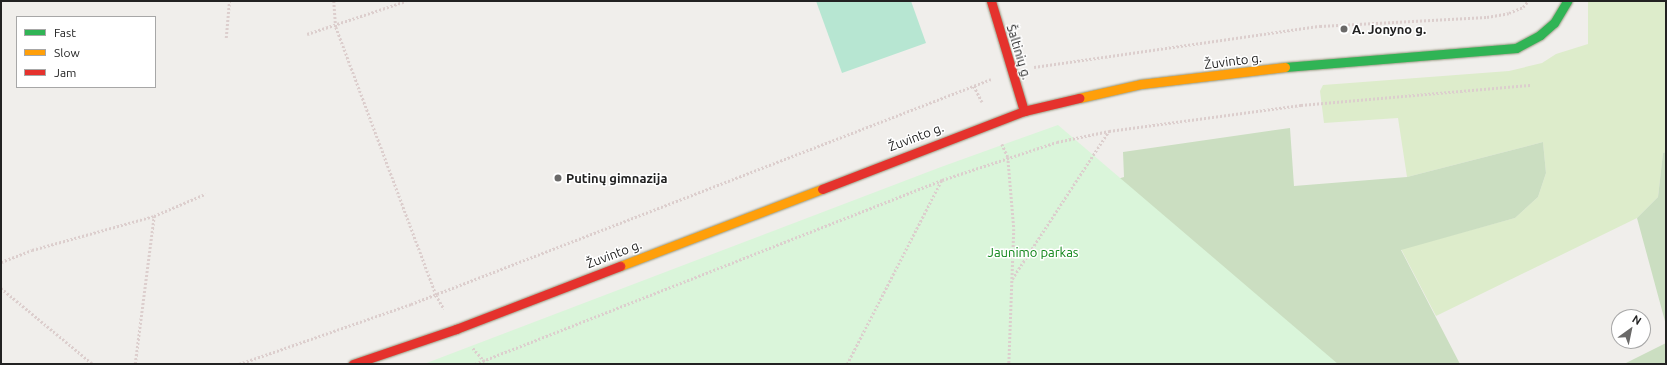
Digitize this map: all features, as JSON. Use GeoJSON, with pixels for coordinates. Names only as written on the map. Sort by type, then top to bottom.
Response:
{"type":"FeatureCollection","features":[{"type":"Feature","properties":{"kind":"street","name":"Šaltinių g."},"geometry":{"type":"LineString","coordinates":[[990,1],[1010,71],[1024,110]]}},
{"type":"Feature","properties":{"kind":"street","name":"Žuvinto g."},"geometry":{"type":"LineString","coordinates":[[353,364],[456,329],[1024,110],[1141,84],[1296,66],[1516,48],[1540,35],[1554,23],[1567,1]]}},
{"type":"Feature","properties":{"kind":"path"},"geometry":{"type":"LineString","coordinates":[[226,38],[229,1]]}},
{"type":"Feature","properties":{"kind":"path"},"geometry":{"type":"LineString","coordinates":[[334,1],[336,27],[436,295],[456,329]]}},
{"type":"Feature","properties":{"kind":"path"},"geometry":{"type":"LineString","coordinates":[[306,34],[336,27],[406,1]]}},
{"type":"Feature","properties":{"kind":"path"},"geometry":{"type":"LineString","coordinates":[[239,364],[436,295],[1010,71],[1073,59],[1320,26],[1461,18],[1509,13],[1523,7],[1528,1]]}},
{"type":"Feature","properties":{"kind":"path"},"geometry":{"type":"LineString","coordinates":[[475,364],[942,180],[1057,142],[1109,131],[1301,105],[1530,85]]}},
{"type":"Feature","properties":{"kind":"path"},"geometry":{"type":"LineString","coordinates":[[974,86],[1008,157],[1014,229],[1009,364]]}},
{"type":"Feature","properties":{"kind":"path"},"geometry":{"type":"LineString","coordinates":[[1012,279],[1109,131]]}},
{"type":"Feature","properties":{"kind":"path"},"geometry":{"type":"LineString","coordinates":[[848,364],[942,180]]}},
{"type":"Feature","properties":{"kind":"path"},"geometry":{"type":"LineString","coordinates":[[1,262],[32,250],[154,216],[205,194]]}},
{"type":"Feature","properties":{"kind":"path"},"geometry":{"type":"LineString","coordinates":[[134,364],[154,216]]}},
{"type":"Feature","properties":{"kind":"path"},"geometry":{"type":"LineString","coordinates":[[1,288],[93,364]]}},
{"type":"Feature","properties":{"kind":"green space"},"geometry":{"type":"Polygon","coordinates":[[[816,1],[911,1],[926,43],[842,73],[816,1]]]}},
{"type":"Feature","properties":{"kind":"green space"},"geometry":{"type":"Polygon","coordinates":[[[1588,1],[1666,1],[1666,152],[1663,153],[1658,197],[1637,218],[1436,316],[1401,249],[1515,218],[1538,197],[1546,173],[1543,142],[1407,177],[1398,118],[1324,123],[1320,91],[1323,85],[1509,71],[1542,63],[1556,54],[1588,44],[1588,1]]]}},
{"type":"Feature","properties":{"kind":"green space","name":"Jaunimo parkas"},"geometry":{"type":"Polygon","coordinates":[[[1058,125],[1338,364],[424,364],[941,167],[1058,125]]]}},
{"type":"Feature","properties":{"kind":"green space"},"geometry":{"type":"Polygon","coordinates":[[[1290,128],[1294,186],[1407,177],[1543,142],[1546,173],[1538,197],[1515,218],[1401,250],[1460,364],[922,364],[1088,188],[1124,177],[1123,152],[1290,128]]]}},
{"type":"Feature","properties":{"kind":"green space"},"geometry":{"type":"Polygon","coordinates":[[[1666,152],[1666,325],[1637,218],[1658,197],[1663,153],[1666,152]]]}},
{"type":"Feature","properties":{"kind":"green space"},"geometry":{"type":"Polygon","coordinates":[[[1666,343],[1666,364],[1624,364],[1666,343]]]}},
{"type":"Feature","properties":{"kind":"traffic: fast"},"geometry":{"type":"LineString","coordinates":[[1285,67],[1516,48],[1540,35],[1554,23],[1567,1]]}},
{"type":"Feature","properties":{"kind":"traffic: slow"},"geometry":{"type":"LineString","coordinates":[[1079,98],[1141,84],[1285,67]]}},
{"type":"Feature","properties":{"kind":"traffic: slow"},"geometry":{"type":"LineString","coordinates":[[620,266],[822,189]]}},
{"type":"Feature","properties":{"kind":"traffic: jam"},"geometry":{"type":"LineString","coordinates":[[991,1],[1024,111]]}},
{"type":"Feature","properties":{"kind":"traffic: jam"},"geometry":{"type":"LineString","coordinates":[[822,189],[1024,111],[1079,98]]}},
{"type":"Feature","properties":{"kind":"traffic: jam"},"geometry":{"type":"LineString","coordinates":[[353,364],[456,329],[620,266]]}},
{"type":"Feature","properties":{"kind":"place","name":"A. Jonyno g."},"geometry":{"type":"Point","coordinates":[1344,29]}},
{"type":"Feature","properties":{"kind":"place","name":"Putinų gimnazija"},"geometry":{"type":"Point","coordinates":[558,178]}}]}
